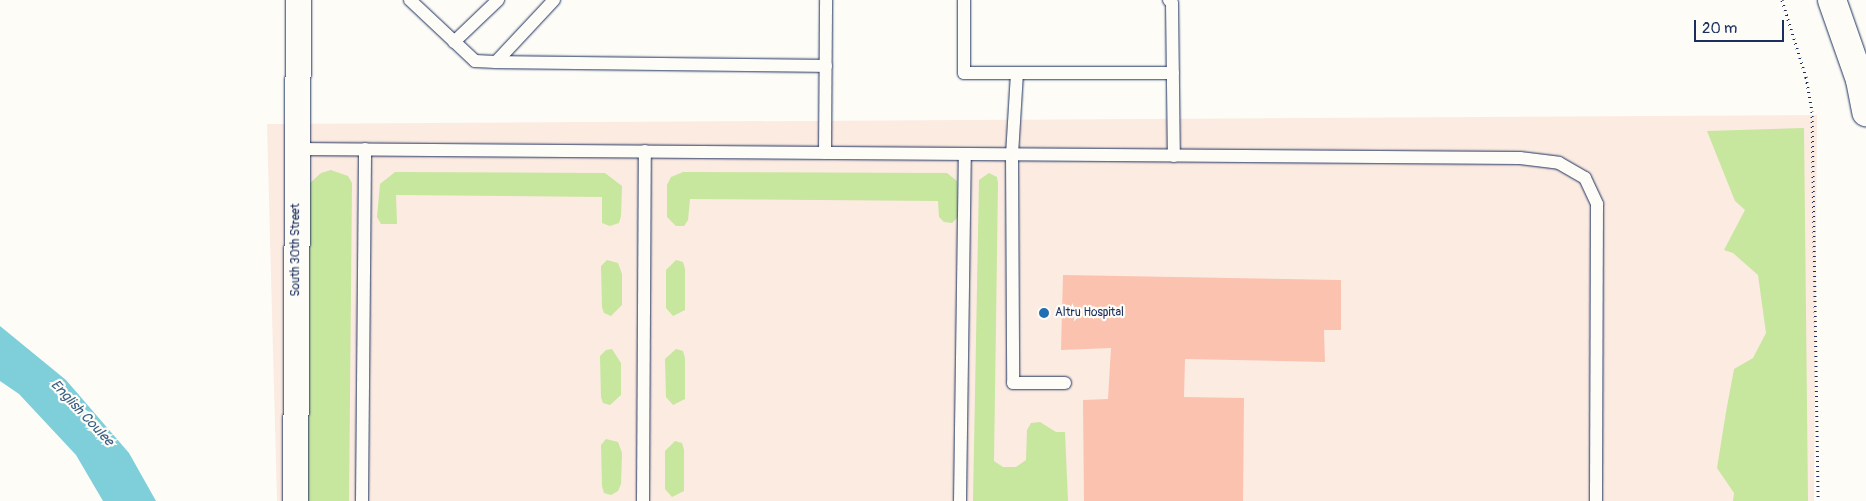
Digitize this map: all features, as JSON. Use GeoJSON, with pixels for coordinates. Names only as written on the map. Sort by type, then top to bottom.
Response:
{"type":"FeatureCollection","features":[{"type":"Feature","properties":{"kind":"main road"},"geometry":{"type":"LineString","coordinates":[[1832,0],[1860,80],[1866,112]]}},
{"type":"Feature","properties":{"kind":"street","name":"South 30th Street"},"geometry":{"type":"LineString","coordinates":[[295,501],[298,0]]}},
{"type":"Feature","properties":{"kind":"lane"},"geometry":{"type":"LineString","coordinates":[[410,0],[475,61],[826,66]]}},
{"type":"Feature","properties":{"kind":"lane"},"geometry":{"type":"LineString","coordinates":[[454,42],[498,0]]}},
{"type":"Feature","properties":{"kind":"lane"},"geometry":{"type":"LineString","coordinates":[[496,62],[554,0]]}},
{"type":"Feature","properties":{"kind":"lane"},"geometry":{"type":"LineString","coordinates":[[825,153],[826,0]]}},
{"type":"Feature","properties":{"kind":"lane"},"geometry":{"type":"LineString","coordinates":[[964,0],[964,73],[1173,73]]}},
{"type":"Feature","properties":{"kind":"lane"},"geometry":{"type":"LineString","coordinates":[[1169,0],[1173,73],[1174,156]]}},
{"type":"Feature","properties":{"kind":"lane"},"geometry":{"type":"LineString","coordinates":[[1017,73],[1012,154],[1012,383],[1065,383]]}},
{"type":"Feature","properties":{"kind":"lane"},"geometry":{"type":"LineString","coordinates":[[297,149],[1520,158],[1558,163],[1585,178],[1597,204],[1596,501]]}},
{"type":"Feature","properties":{"kind":"lane"},"geometry":{"type":"LineString","coordinates":[[362,501],[365,149]]}},
{"type":"Feature","properties":{"kind":"lane"},"geometry":{"type":"LineString","coordinates":[[643,501],[645,151]]}},
{"type":"Feature","properties":{"kind":"lane"},"geometry":{"type":"LineString","coordinates":[[960,501],[965,154]]}},
{"type":"Feature","properties":{"kind":"path"},"geometry":{"type":"LineString","coordinates":[[1782,0],[1806,77],[1812,111],[1818,501]]}},
{"type":"Feature","properties":{"kind":"shaded area","name":"Altru Hospital"},"geometry":{"type":"Polygon","coordinates":[[[1817,115],[1814,501],[277,501],[267,124],[1817,115]]]}},
{"type":"Feature","properties":{"kind":"green space"},"geometry":{"type":"Polygon","coordinates":[[[1804,128],[1808,501],[1733,501],[1734,493],[1717,468],[1734,369],[1753,358],[1766,333],[1758,275],[1733,253],[1724,250],[1745,210],[1735,201],[1707,131],[1804,128]]]}},
{"type":"Feature","properties":{"kind":"green space"},"geometry":{"type":"Polygon","coordinates":[[[331,170],[348,176],[352,183],[349,501],[306,501],[308,196],[310,183],[321,173],[331,170]]]}},
{"type":"Feature","properties":{"kind":"green space"},"geometry":{"type":"Polygon","coordinates":[[[395,172],[605,173],[622,186],[621,216],[619,223],[610,226],[602,223],[602,197],[396,195],[397,224],[381,224],[377,217],[380,184],[395,172]]]}},
{"type":"Feature","properties":{"kind":"green space"},"geometry":{"type":"Polygon","coordinates":[[[683,172],[947,173],[957,181],[958,217],[952,223],[944,222],[939,217],[938,201],[690,199],[688,220],[684,226],[676,226],[667,217],[667,185],[671,177],[683,172]]]}},
{"type":"Feature","properties":{"kind":"green space"},"geometry":{"type":"Polygon","coordinates":[[[989,173],[997,177],[998,183],[994,461],[1003,467],[1016,467],[1026,460],[1027,430],[1031,423],[1040,422],[1056,432],[1065,432],[1068,501],[973,501],[979,180],[989,173]]]}},
{"type":"Feature","properties":{"kind":"green space"},"geometry":{"type":"Polygon","coordinates":[[[607,260],[618,263],[622,274],[622,305],[611,316],[604,313],[602,307],[601,266],[607,260]]]}},
{"type":"Feature","properties":{"kind":"green space"},"geometry":{"type":"Polygon","coordinates":[[[676,260],[683,262],[685,269],[685,310],[673,316],[666,308],[666,270],[676,260]]]}},
{"type":"Feature","properties":{"kind":"green space"},"geometry":{"type":"Polygon","coordinates":[[[612,349],[621,363],[621,395],[610,405],[603,403],[601,397],[600,356],[606,350],[612,349]]]}},
{"type":"Feature","properties":{"kind":"green space"},"geometry":{"type":"Polygon","coordinates":[[[676,349],[683,351],[685,358],[685,399],[673,405],[666,397],[665,359],[676,349]]]}},
{"type":"Feature","properties":{"kind":"green space"},"geometry":{"type":"Polygon","coordinates":[[[606,439],[618,442],[622,453],[621,484],[618,491],[611,495],[604,493],[602,486],[601,445],[606,439]]]}},
{"type":"Feature","properties":{"kind":"green space"},"geometry":{"type":"Polygon","coordinates":[[[675,441],[682,443],[684,450],[684,491],[672,497],[665,489],[665,451],[675,441]]]}},
{"type":"Feature","properties":{"kind":"water","name":"English Coulee"},"geometry":{"type":"Polygon","coordinates":[[[0,326],[66,380],[129,453],[156,501],[103,501],[76,455],[19,394],[0,381],[0,326]]]}},
{"type":"Feature","properties":{"kind":"building"},"geometry":{"type":"Polygon","coordinates":[[[1063,275],[1341,280],[1341,330],[1324,330],[1325,362],[1185,359],[1184,397],[1244,398],[1243,501],[1084,501],[1083,400],[1108,399],[1111,348],[1061,350],[1063,275]]]}},
{"type":"Feature","properties":{"kind":"place","name":"Altru Hospital"},"geometry":{"type":"Point","coordinates":[1044,313]}}]}
